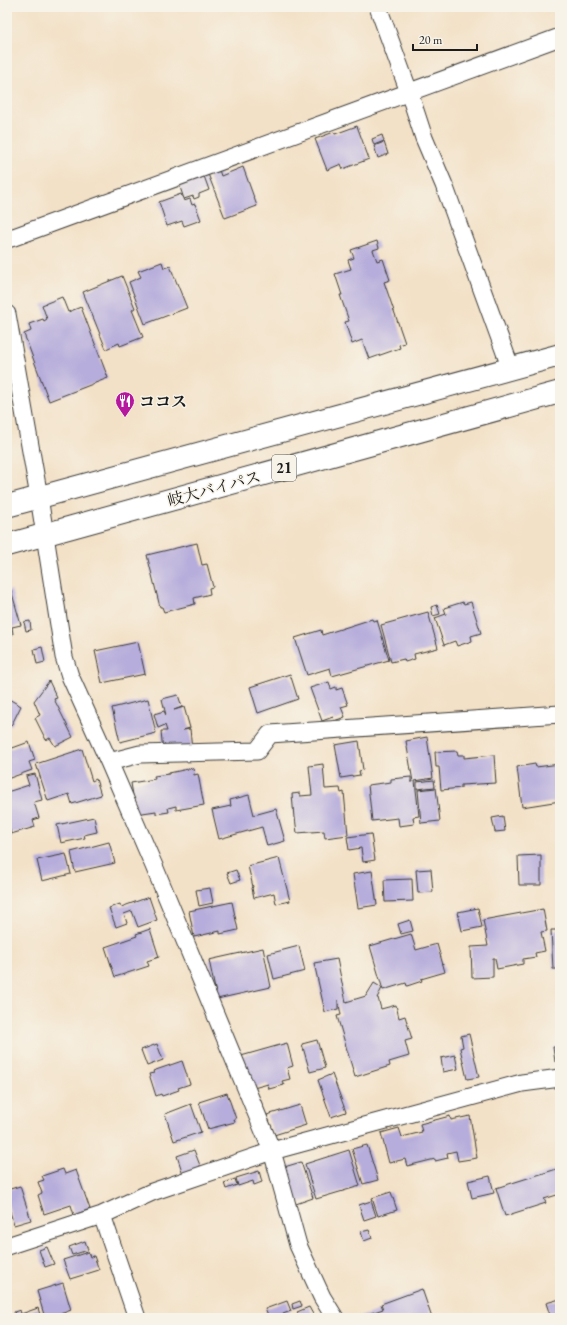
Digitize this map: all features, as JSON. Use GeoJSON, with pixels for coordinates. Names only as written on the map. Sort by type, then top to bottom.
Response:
{"type":"FeatureCollection","features":[{"type":"Feature","properties":{"kind":"highway","name":"21"},"geometry":{"type":"LineString","coordinates":[[7,506],[560,355]]}},
{"type":"Feature","properties":{"kind":"highway","name":"岐大バイパス"},"geometry":{"type":"LineString","coordinates":[[7,545],[560,392]]}},
{"type":"Feature","properties":{"kind":"street"},"geometry":{"type":"LineString","coordinates":[[378,7],[424,138],[444,185],[511,369]]}},
{"type":"Feature","properties":{"kind":"street"},"geometry":{"type":"LineString","coordinates":[[7,239],[560,37]]}},
{"type":"Feature","properties":{"kind":"street"},"geometry":{"type":"LineString","coordinates":[[7,314],[39,497],[64,657],[70,676],[154,866],[272,1151],[298,1245],[322,1297],[335,1318]]}},
{"type":"Feature","properties":{"kind":"street"},"geometry":{"type":"LineString","coordinates":[[109,762],[140,754],[257,751],[270,734],[560,714]]}},
{"type":"Feature","properties":{"kind":"street"},"geometry":{"type":"LineString","coordinates":[[7,1246],[102,1215],[152,1192],[272,1151],[522,1083],[560,1078]]}},
{"type":"Feature","properties":{"kind":"street"},"geometry":{"type":"LineString","coordinates":[[102,1215],[137,1318]]}},
{"type":"Feature","properties":{"kind":"building"},"geometry":{"type":"Polygon","coordinates":[[[357,126],[369,159],[343,169],[341,164],[327,170],[315,139],[357,126]]]}},
{"type":"Feature","properties":{"kind":"building"},"geometry":{"type":"Polygon","coordinates":[[[382,135],[384,141],[374,145],[372,139],[382,135]]]}},
{"type":"Feature","properties":{"kind":"building"},"geometry":{"type":"Polygon","coordinates":[[[384,142],[388,154],[378,158],[374,146],[384,142]]]}},
{"type":"Feature","properties":{"kind":"building"},"geometry":{"type":"Polygon","coordinates":[[[243,167],[257,206],[225,218],[208,174],[219,170],[221,176],[243,167]]]}},
{"type":"Feature","properties":{"kind":"building"},"geometry":{"type":"Polygon","coordinates":[[[204,176],[209,190],[199,194],[199,197],[194,199],[193,196],[184,199],[179,184],[204,176]]]}},
{"type":"Feature","properties":{"kind":"building"},"geometry":{"type":"Polygon","coordinates":[[[181,194],[184,201],[190,199],[192,205],[195,204],[201,220],[184,226],[182,221],[167,226],[159,202],[181,194]]]}},
{"type":"Feature","properties":{"kind":"building"},"geometry":{"type":"Polygon","coordinates":[[[377,241],[379,248],[373,250],[377,261],[383,259],[390,280],[384,282],[405,343],[399,345],[400,348],[369,359],[362,340],[352,344],[345,322],[349,321],[340,295],[342,295],[335,274],[351,269],[348,260],[354,258],[351,250],[377,241]]]}},
{"type":"Feature","properties":{"kind":"building"},"geometry":{"type":"Polygon","coordinates":[[[162,262],[164,268],[170,266],[187,308],[145,324],[129,282],[141,277],[138,271],[162,262]]]}},
{"type":"Feature","properties":{"kind":"building"},"geometry":{"type":"Polygon","coordinates":[[[122,276],[135,308],[132,310],[143,337],[120,346],[119,343],[106,349],[83,292],[122,276]]]}},
{"type":"Feature","properties":{"kind":"building"},"geometry":{"type":"Polygon","coordinates":[[[62,297],[68,312],[81,307],[108,378],[49,401],[24,334],[31,331],[29,324],[47,319],[42,305],[62,297]]]}},
{"type":"Feature","properties":{"kind":"building"},"geometry":{"type":"Polygon","coordinates":[[[197,543],[202,565],[207,564],[213,587],[209,588],[210,594],[194,598],[195,604],[164,612],[162,607],[160,607],[147,555],[197,543]]]}},
{"type":"Feature","properties":{"kind":"building"},"geometry":{"type":"Polygon","coordinates":[[[11,590],[21,625],[12,627],[13,634],[7,636],[7,591],[11,590]]]}},
{"type":"Feature","properties":{"kind":"building"},"geometry":{"type":"Polygon","coordinates":[[[463,602],[464,604],[471,602],[481,633],[471,636],[472,641],[457,646],[455,641],[444,645],[435,618],[446,614],[444,608],[463,602]]]}},
{"type":"Feature","properties":{"kind":"building"},"geometry":{"type":"Polygon","coordinates":[[[437,605],[440,614],[433,616],[431,607],[437,605]]]}},
{"type":"Feature","properties":{"kind":"building"},"geometry":{"type":"Polygon","coordinates":[[[428,612],[438,648],[414,654],[415,659],[405,662],[404,659],[391,662],[381,625],[428,612]]]}},
{"type":"Feature","properties":{"kind":"building"},"geometry":{"type":"Polygon","coordinates":[[[372,619],[373,621],[377,620],[389,660],[332,676],[330,668],[307,675],[295,638],[321,630],[322,635],[372,619]]]}},
{"type":"Feature","properties":{"kind":"building"},"geometry":{"type":"Polygon","coordinates":[[[30,621],[31,630],[26,631],[24,622],[30,621]]]}},
{"type":"Feature","properties":{"kind":"building"},"geometry":{"type":"Polygon","coordinates":[[[138,642],[145,674],[102,683],[95,651],[138,642]]]}},
{"type":"Feature","properties":{"kind":"building"},"geometry":{"type":"Polygon","coordinates":[[[42,647],[45,662],[37,664],[34,649],[42,647]]]}},
{"type":"Feature","properties":{"kind":"building"},"geometry":{"type":"Polygon","coordinates":[[[290,674],[298,699],[258,713],[250,687],[290,674]]]}},
{"type":"Feature","properties":{"kind":"building"},"geometry":{"type":"Polygon","coordinates":[[[49,681],[57,698],[54,699],[73,737],[55,746],[50,738],[46,740],[35,718],[40,715],[34,701],[49,681]]]}},
{"type":"Feature","properties":{"kind":"building"},"geometry":{"type":"Polygon","coordinates":[[[329,682],[331,689],[336,687],[336,690],[342,688],[348,705],[341,707],[345,717],[334,721],[333,717],[322,721],[310,688],[329,682]]]}},
{"type":"Feature","properties":{"kind":"building"},"geometry":{"type":"Polygon","coordinates":[[[178,695],[182,707],[174,710],[184,707],[190,728],[183,730],[190,729],[192,749],[163,751],[161,731],[167,731],[165,725],[158,728],[154,714],[164,711],[166,715],[162,699],[178,695]]]}},
{"type":"Feature","properties":{"kind":"building"},"geometry":{"type":"Polygon","coordinates":[[[7,698],[21,706],[11,726],[7,723],[7,698]]]}},
{"type":"Feature","properties":{"kind":"building"},"geometry":{"type":"Polygon","coordinates":[[[148,699],[156,733],[120,742],[112,708],[148,699]]]}},
{"type":"Feature","properties":{"kind":"building"},"geometry":{"type":"Polygon","coordinates":[[[427,737],[433,778],[415,781],[419,816],[413,817],[414,824],[399,826],[398,818],[372,821],[368,785],[391,782],[391,779],[411,777],[411,782],[413,782],[406,741],[427,737]]]}},
{"type":"Feature","properties":{"kind":"building"},"geometry":{"type":"Polygon","coordinates":[[[359,741],[363,770],[359,771],[360,775],[341,778],[335,745],[359,741]]]}},
{"type":"Feature","properties":{"kind":"building"},"geometry":{"type":"Polygon","coordinates":[[[29,742],[35,760],[29,762],[32,770],[7,779],[7,750],[29,742]]]}},
{"type":"Feature","properties":{"kind":"building"},"geometry":{"type":"Polygon","coordinates":[[[82,749],[92,781],[96,779],[101,795],[72,804],[69,794],[48,801],[36,764],[82,749]]]}},
{"type":"Feature","properties":{"kind":"building"},"geometry":{"type":"Polygon","coordinates":[[[457,751],[458,755],[464,755],[464,758],[494,755],[496,783],[461,785],[461,788],[441,790],[439,767],[436,767],[435,752],[457,751]]]}},
{"type":"Feature","properties":{"kind":"building"},"geometry":{"type":"Polygon","coordinates":[[[323,764],[325,789],[340,788],[341,793],[344,792],[348,835],[325,838],[324,831],[297,833],[292,794],[300,793],[300,796],[312,795],[309,766],[323,764]]]}},
{"type":"Feature","properties":{"kind":"building"},"geometry":{"type":"Polygon","coordinates":[[[535,764],[536,767],[560,764],[560,801],[522,807],[517,767],[535,764]]]}},
{"type":"Feature","properties":{"kind":"building"},"geometry":{"type":"Polygon","coordinates":[[[193,768],[194,775],[198,774],[204,805],[176,810],[176,806],[168,808],[169,812],[156,814],[156,811],[136,814],[131,783],[155,779],[154,776],[193,768]]]}},
{"type":"Feature","properties":{"kind":"building"},"geometry":{"type":"Polygon","coordinates":[[[35,774],[42,800],[34,802],[39,818],[33,820],[35,827],[11,834],[7,818],[7,792],[29,785],[26,776],[35,774]]]}},
{"type":"Feature","properties":{"kind":"building"},"geometry":{"type":"Polygon","coordinates":[[[434,780],[435,787],[417,789],[417,782],[434,780]]]}},
{"type":"Feature","properties":{"kind":"building"},"geometry":{"type":"Polygon","coordinates":[[[436,788],[440,821],[421,823],[418,790],[436,788]]]}},
{"type":"Feature","properties":{"kind":"building"},"geometry":{"type":"Polygon","coordinates":[[[249,795],[254,815],[276,809],[285,841],[267,846],[262,827],[219,839],[212,810],[231,806],[230,800],[249,795]]]}},
{"type":"Feature","properties":{"kind":"building"},"geometry":{"type":"Polygon","coordinates":[[[503,816],[505,831],[495,832],[492,818],[503,816]]]}},
{"type":"Feature","properties":{"kind":"building"},"geometry":{"type":"Polygon","coordinates":[[[94,817],[97,832],[84,835],[85,838],[61,843],[57,825],[94,817]]]}},
{"type":"Feature","properties":{"kind":"building"},"geometry":{"type":"Polygon","coordinates":[[[371,834],[375,860],[363,862],[361,848],[349,850],[347,837],[371,834]]]}},
{"type":"Feature","properties":{"kind":"building"},"geometry":{"type":"Polygon","coordinates":[[[109,842],[115,863],[75,872],[71,852],[109,842]]]}},
{"type":"Feature","properties":{"kind":"building"},"geometry":{"type":"Polygon","coordinates":[[[66,854],[71,874],[42,881],[37,860],[66,854]]]}},
{"type":"Feature","properties":{"kind":"building"},"geometry":{"type":"Polygon","coordinates":[[[541,855],[541,885],[519,885],[518,856],[541,855]]]}},
{"type":"Feature","properties":{"kind":"building"},"geometry":{"type":"Polygon","coordinates":[[[279,858],[290,901],[276,904],[274,893],[254,898],[248,866],[279,858]]]}},
{"type":"Feature","properties":{"kind":"building"},"geometry":{"type":"Polygon","coordinates":[[[431,869],[433,892],[418,893],[416,870],[431,869]]]}},
{"type":"Feature","properties":{"kind":"building"},"geometry":{"type":"Polygon","coordinates":[[[236,870],[240,880],[231,883],[227,873],[236,870]]]}},
{"type":"Feature","properties":{"kind":"building"},"geometry":{"type":"Polygon","coordinates":[[[372,871],[377,905],[358,908],[353,874],[372,871]]]}},
{"type":"Feature","properties":{"kind":"building"},"geometry":{"type":"Polygon","coordinates":[[[412,879],[413,901],[385,902],[384,880],[412,879]]]}},
{"type":"Feature","properties":{"kind":"building"},"geometry":{"type":"Polygon","coordinates":[[[210,888],[213,903],[199,906],[196,890],[210,888]]]}},
{"type":"Feature","properties":{"kind":"building"},"geometry":{"type":"Polygon","coordinates":[[[149,897],[157,920],[138,927],[132,911],[124,914],[127,923],[116,927],[109,908],[120,904],[121,907],[149,897]]]}},
{"type":"Feature","properties":{"kind":"building"},"geometry":{"type":"Polygon","coordinates":[[[232,902],[238,930],[220,934],[220,931],[194,937],[189,911],[232,902]]]}},
{"type":"Feature","properties":{"kind":"building"},"geometry":{"type":"Polygon","coordinates":[[[478,908],[482,927],[462,931],[458,912],[478,908]]]}},
{"type":"Feature","properties":{"kind":"building"},"geometry":{"type":"Polygon","coordinates":[[[543,909],[547,931],[541,932],[545,951],[535,953],[536,957],[523,959],[523,964],[497,969],[495,958],[493,958],[493,977],[472,978],[471,947],[488,946],[483,920],[543,909]]]}},
{"type":"Feature","properties":{"kind":"building"},"geometry":{"type":"Polygon","coordinates":[[[410,920],[413,931],[401,934],[398,924],[410,920]]]}},
{"type":"Feature","properties":{"kind":"building"},"geometry":{"type":"Polygon","coordinates":[[[150,929],[159,957],[147,961],[149,966],[115,977],[105,947],[137,936],[136,934],[150,929]]]}},
{"type":"Feature","properties":{"kind":"building"},"geometry":{"type":"Polygon","coordinates":[[[551,930],[560,930],[560,969],[553,969],[551,930]]]}},
{"type":"Feature","properties":{"kind":"building"},"geometry":{"type":"Polygon","coordinates":[[[411,934],[416,950],[437,944],[445,972],[421,979],[422,981],[407,986],[406,983],[383,990],[370,946],[411,934]]]}},
{"type":"Feature","properties":{"kind":"building"},"geometry":{"type":"Polygon","coordinates":[[[299,946],[305,971],[274,979],[268,954],[299,946]]]}},
{"type":"Feature","properties":{"kind":"building"},"geometry":{"type":"Polygon","coordinates":[[[263,948],[271,987],[217,999],[209,960],[263,948]]]}},
{"type":"Feature","properties":{"kind":"building"},"geometry":{"type":"Polygon","coordinates":[[[337,959],[346,1002],[366,996],[374,983],[382,988],[377,998],[381,1009],[396,1005],[399,1018],[405,1016],[412,1039],[405,1041],[409,1056],[389,1062],[390,1066],[355,1077],[337,1016],[341,1015],[338,1000],[338,1009],[325,1012],[314,963],[337,959]]]}},
{"type":"Feature","properties":{"kind":"building"},"geometry":{"type":"Polygon","coordinates":[[[469,1034],[479,1077],[467,1079],[460,1048],[463,1047],[461,1036],[469,1034]]]}},
{"type":"Feature","properties":{"kind":"building"},"geometry":{"type":"Polygon","coordinates":[[[317,1040],[325,1068],[310,1072],[302,1044],[317,1040]]]}},
{"type":"Feature","properties":{"kind":"building"},"geometry":{"type":"Polygon","coordinates":[[[287,1043],[293,1066],[287,1068],[290,1079],[282,1081],[284,1085],[269,1089],[268,1084],[250,1089],[241,1056],[287,1043]]]}},
{"type":"Feature","properties":{"kind":"building"},"geometry":{"type":"Polygon","coordinates":[[[157,1044],[163,1060],[147,1066],[141,1050],[157,1044]]]}},
{"type":"Feature","properties":{"kind":"building"},"geometry":{"type":"Polygon","coordinates":[[[553,1047],[560,1047],[560,1061],[555,1062],[553,1047]]]}},
{"type":"Feature","properties":{"kind":"building"},"geometry":{"type":"Polygon","coordinates":[[[455,1055],[458,1069],[443,1072],[441,1058],[455,1055]]]}},
{"type":"Feature","properties":{"kind":"building"},"geometry":{"type":"Polygon","coordinates":[[[182,1061],[190,1084],[162,1096],[161,1094],[156,1096],[149,1074],[154,1073],[153,1071],[182,1061]]]}},
{"type":"Feature","properties":{"kind":"building"},"geometry":{"type":"Polygon","coordinates":[[[332,1074],[346,1112],[331,1117],[318,1080],[332,1074]]]}},
{"type":"Feature","properties":{"kind":"building"},"geometry":{"type":"Polygon","coordinates":[[[227,1093],[236,1119],[234,1119],[235,1122],[208,1129],[199,1102],[227,1093]]]}},
{"type":"Feature","properties":{"kind":"building"},"geometry":{"type":"Polygon","coordinates":[[[191,1104],[201,1132],[174,1141],[165,1114],[191,1104]]]}},
{"type":"Feature","properties":{"kind":"building"},"geometry":{"type":"Polygon","coordinates":[[[300,1105],[306,1125],[274,1135],[267,1115],[300,1105]]]}},
{"type":"Feature","properties":{"kind":"building"},"geometry":{"type":"Polygon","coordinates":[[[450,1116],[451,1120],[470,1116],[477,1158],[458,1161],[456,1151],[447,1153],[448,1158],[435,1161],[435,1159],[407,1166],[405,1159],[389,1163],[381,1133],[399,1128],[402,1137],[422,1132],[420,1124],[450,1116]]]}},
{"type":"Feature","properties":{"kind":"building"},"geometry":{"type":"Polygon","coordinates":[[[367,1145],[378,1180],[363,1184],[352,1149],[367,1145]]]}},
{"type":"Feature","properties":{"kind":"building"},"geometry":{"type":"Polygon","coordinates":[[[194,1150],[201,1168],[183,1174],[177,1156],[194,1150]]]}},
{"type":"Feature","properties":{"kind":"building"},"geometry":{"type":"Polygon","coordinates":[[[349,1150],[360,1186],[316,1199],[305,1164],[349,1150]]]}},
{"type":"Feature","properties":{"kind":"building"},"geometry":{"type":"Polygon","coordinates":[[[301,1162],[313,1198],[293,1205],[281,1168],[301,1162]]]}},
{"type":"Feature","properties":{"kind":"building"},"geometry":{"type":"Polygon","coordinates":[[[560,1168],[560,1194],[544,1199],[546,1203],[505,1216],[496,1188],[560,1168]]]}},
{"type":"Feature","properties":{"kind":"building"},"geometry":{"type":"Polygon","coordinates":[[[63,1169],[65,1174],[76,1170],[90,1209],[74,1215],[71,1205],[44,1214],[38,1195],[42,1193],[38,1182],[44,1180],[42,1176],[63,1169]]]}},
{"type":"Feature","properties":{"kind":"building"},"geometry":{"type":"Polygon","coordinates":[[[259,1171],[262,1182],[254,1185],[253,1181],[238,1186],[236,1178],[259,1171]]]}},
{"type":"Feature","properties":{"kind":"building"},"geometry":{"type":"Polygon","coordinates":[[[490,1176],[494,1193],[472,1198],[468,1181],[490,1176]]]}},
{"type":"Feature","properties":{"kind":"building"},"geometry":{"type":"Polygon","coordinates":[[[235,1179],[237,1185],[226,1189],[224,1183],[235,1179]]]}},
{"type":"Feature","properties":{"kind":"building"},"geometry":{"type":"Polygon","coordinates":[[[20,1186],[31,1220],[14,1225],[7,1202],[7,1190],[20,1186]]]}},
{"type":"Feature","properties":{"kind":"building"},"geometry":{"type":"Polygon","coordinates":[[[391,1192],[397,1210],[378,1216],[372,1198],[391,1192]]]}},
{"type":"Feature","properties":{"kind":"building"},"geometry":{"type":"Polygon","coordinates":[[[371,1201],[376,1216],[364,1220],[359,1205],[371,1201]]]}},
{"type":"Feature","properties":{"kind":"building"},"geometry":{"type":"Polygon","coordinates":[[[369,1230],[372,1238],[364,1241],[361,1232],[369,1230]]]}},
{"type":"Feature","properties":{"kind":"building"},"geometry":{"type":"Polygon","coordinates":[[[85,1241],[88,1250],[72,1255],[69,1247],[85,1241]]]}},
{"type":"Feature","properties":{"kind":"building"},"geometry":{"type":"Polygon","coordinates":[[[47,1247],[54,1264],[45,1267],[39,1250],[47,1247]]]}},
{"type":"Feature","properties":{"kind":"building"},"geometry":{"type":"Polygon","coordinates":[[[88,1252],[90,1257],[94,1256],[99,1270],[70,1279],[63,1260],[88,1252]]]}},
{"type":"Feature","properties":{"kind":"building"},"geometry":{"type":"Polygon","coordinates":[[[63,1283],[71,1310],[55,1316],[56,1318],[45,1318],[37,1291],[63,1283]]]}},
{"type":"Feature","properties":{"kind":"building"},"geometry":{"type":"Polygon","coordinates":[[[422,1289],[432,1318],[357,1318],[383,1309],[381,1304],[422,1289]]]}},
{"type":"Feature","properties":{"kind":"building"},"geometry":{"type":"Polygon","coordinates":[[[560,1299],[560,1318],[551,1318],[546,1303],[560,1299]]]}},
{"type":"Feature","properties":{"kind":"building"},"geometry":{"type":"Polygon","coordinates":[[[287,1301],[291,1311],[269,1318],[265,1309],[287,1301]]]}},
{"type":"Feature","properties":{"kind":"building"},"geometry":{"type":"Polygon","coordinates":[[[300,1301],[302,1306],[293,1309],[292,1304],[300,1301]]]}},
{"type":"Feature","properties":{"kind":"building"},"geometry":{"type":"Polygon","coordinates":[[[309,1307],[314,1316],[299,1318],[297,1312],[309,1307]]]}},
{"type":"Feature","properties":{"kind":"building"},"geometry":{"type":"Polygon","coordinates":[[[38,1308],[41,1318],[16,1318],[14,1312],[20,1310],[21,1314],[38,1308]]]}},
{"type":"Feature","properties":{"kind":"place","name":"ココス"},"geometry":{"type":"Point","coordinates":[125,418]}}]}
